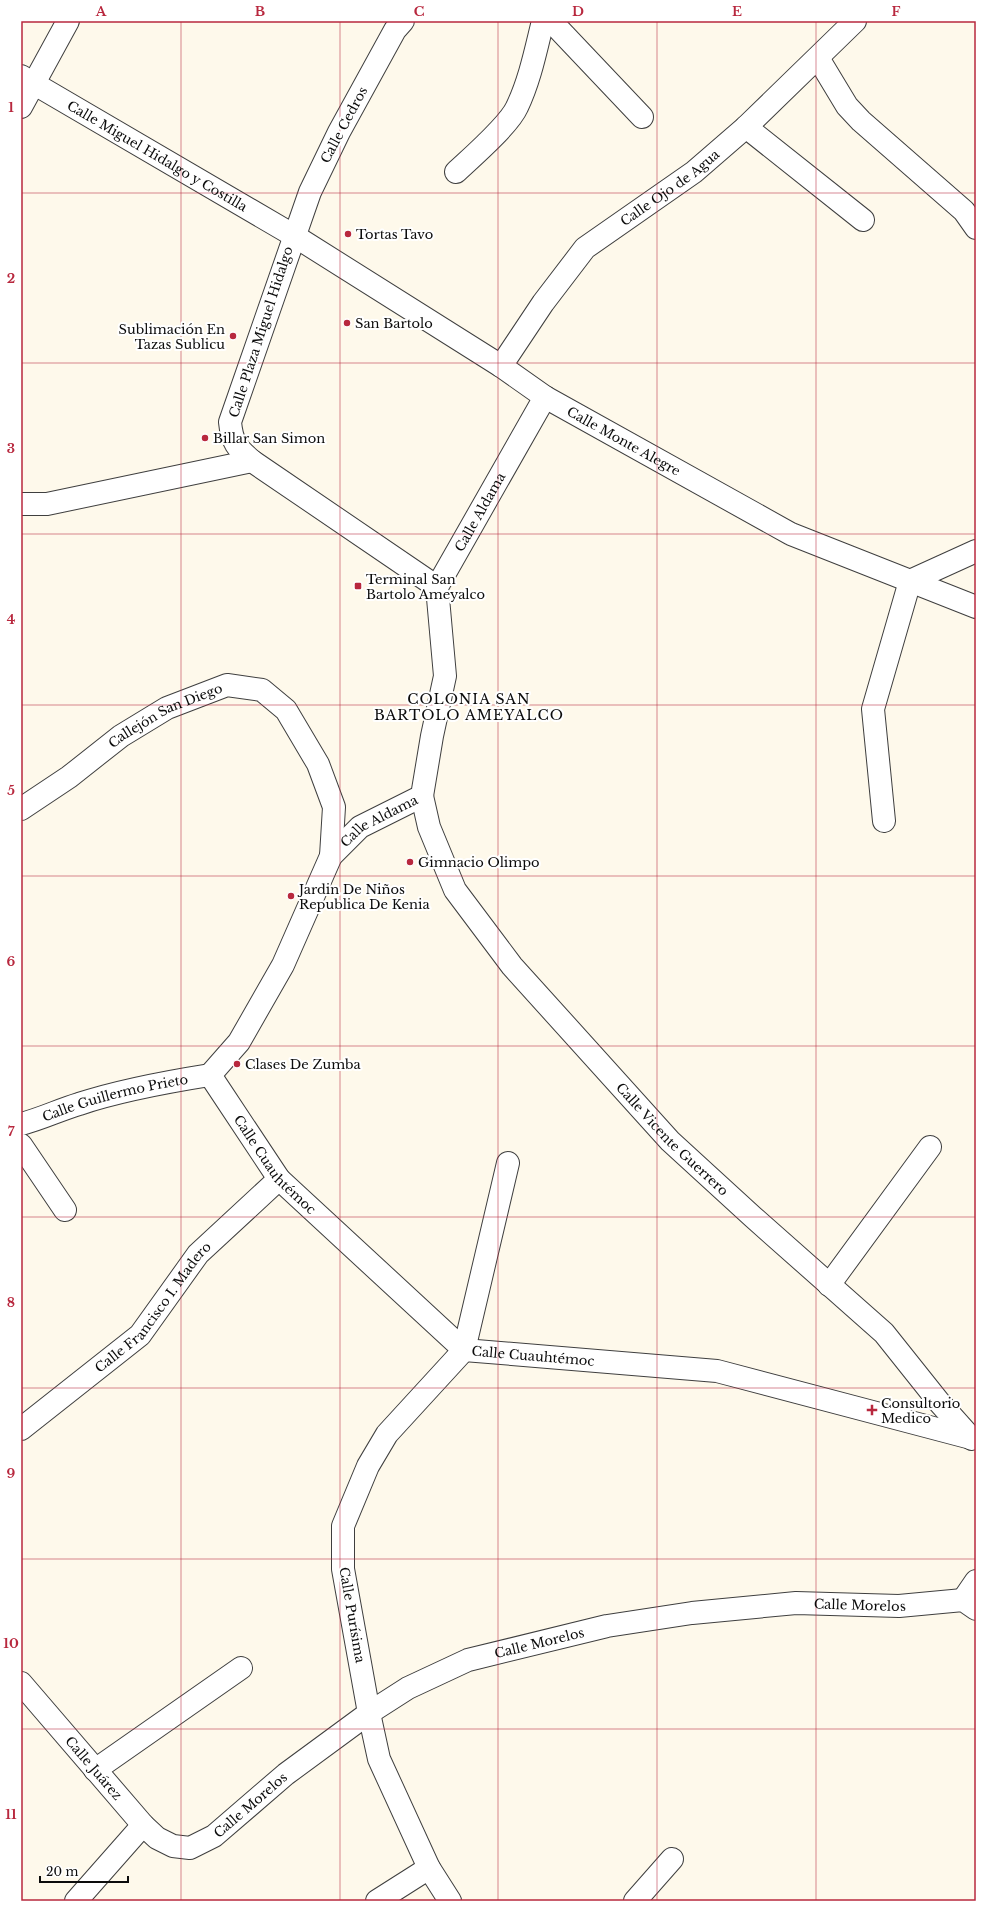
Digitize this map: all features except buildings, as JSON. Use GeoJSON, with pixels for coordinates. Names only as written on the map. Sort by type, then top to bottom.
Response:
{"type":"FeatureCollection","features":[{"type":"Feature","properties":{"kind":"street"},"geometry":{"type":"LineString","coordinates":[[21,107],[27,79],[68,21]]}},
{"type":"Feature","properties":{"kind":"street","name":"Calle Cedros"},"geometry":{"type":"LineString","coordinates":[[293,235],[310,192],[339,132],[395,30],[404,21]]}},
{"type":"Feature","properties":{"kind":"street"},"geometry":{"type":"LineString","coordinates":[[456,172],[501,127],[517,108],[533,59],[543,21]]}},
{"type":"Feature","properties":{"kind":"street"},"geometry":{"type":"LineString","coordinates":[[551,21],[642,117]]}},
{"type":"Feature","properties":{"kind":"street","name":"Calle Ojo de Agua"},"geometry":{"type":"LineString","coordinates":[[501,366],[543,303],[585,248],[694,172],[746,128],[855,21]]}},
{"type":"Feature","properties":{"kind":"street"},"geometry":{"type":"LineString","coordinates":[[818,58],[847,106],[861,121],[964,211],[976,228]]}},
{"type":"Feature","properties":{"kind":"street","name":"Calle Miguel Hidalgo y Costilla"},"geometry":{"type":"LineString","coordinates":[[27,79],[293,235]]}},
{"type":"Feature","properties":{"kind":"street"},"geometry":{"type":"LineString","coordinates":[[746,128],[864,220]]}},
{"type":"Feature","properties":{"kind":"street","name":"Calle Monte Alegre"},"geometry":{"type":"LineString","coordinates":[[293,235],[501,366],[545,397],[791,534],[976,607]]}},
{"type":"Feature","properties":{"kind":"street","name":"Calle Plaza Miguel Hidalgo"},"geometry":{"type":"LineString","coordinates":[[293,235],[230,422],[231,436],[237,448],[252,461],[437,587]]}},
{"type":"Feature","properties":{"kind":"street","name":"Calle Aldama"},"geometry":{"type":"LineString","coordinates":[[210,1075],[239,1042],[282,965],[331,856],[360,827],[422,796],[432,736],[445,676],[437,587],[545,397]]}},
{"type":"Feature","properties":{"kind":"street"},"geometry":{"type":"LineString","coordinates":[[21,504],[47,504],[252,461]]}},
{"type":"Feature","properties":{"kind":"street"},"geometry":{"type":"LineString","coordinates":[[884,821],[873,709],[910,581],[976,551]]}},
{"type":"Feature","properties":{"kind":"street","name":"Callejón San Diego"},"geometry":{"type":"LineString","coordinates":[[21,809],[68,777],[121,736],[167,708],[228,685],[262,690],[286,710],[318,764],[334,807],[331,856]]}},
{"type":"Feature","properties":{"kind":"street","name":"Calle Vicente Guerrero"},"geometry":{"type":"LineString","coordinates":[[422,796],[429,827],[455,890],[512,966],[670,1141],[884,1333],[939,1402],[974,1440]]}},
{"type":"Feature","properties":{"kind":"street","name":"Calle Guillermo Prieto"},"geometry":{"type":"LineString","coordinates":[[21,1124],[78,1104],[146,1086],[210,1075]]}},
{"type":"Feature","properties":{"kind":"street","name":"Calle Cuauhtémoc"},"geometry":{"type":"LineString","coordinates":[[210,1075],[280,1179],[464,1350],[717,1371],[974,1440]]}},
{"type":"Feature","properties":{"kind":"street"},"geometry":{"type":"LineString","coordinates":[[21,1144],[65,1210]]}},
{"type":"Feature","properties":{"kind":"street"},"geometry":{"type":"LineString","coordinates":[[829,1285],[930,1147]]}},
{"type":"Feature","properties":{"kind":"street"},"geometry":{"type":"LineString","coordinates":[[464,1350],[508,1163]]}},
{"type":"Feature","properties":{"kind":"street","name":"Calle Francisco I. Madero"},"geometry":{"type":"LineString","coordinates":[[21,1429],[140,1335],[198,1254],[280,1179]]}},
{"type":"Feature","properties":{"kind":"street","name":"Calle Purísima"},"geometry":{"type":"LineString","coordinates":[[450,1901],[429,1868],[379,1759],[369,1713],[343,1569],[343,1526],[368,1466],[387,1434],[464,1350]]}},
{"type":"Feature","properties":{"kind":"street","name":"Calle Morelos"},"geometry":{"type":"LineString","coordinates":[[173,1846],[190,1848],[214,1836],[286,1774],[369,1713],[408,1688],[468,1660],[607,1626],[692,1613],[796,1603],[899,1606],[970,1605],[976,1581]]}},
{"type":"Feature","properties":{"kind":"street"},"geometry":{"type":"LineString","coordinates":[[95,1770],[241,1668]]}},
{"type":"Feature","properties":{"kind":"street","name":"Calle Juárez"},"geometry":{"type":"LineString","coordinates":[[21,1683],[143,1825],[158,1838],[173,1846]]}},
{"type":"Feature","properties":{"kind":"street"},"geometry":{"type":"LineString","coordinates":[[76,1901],[143,1825]]}},
{"type":"Feature","properties":{"kind":"street"},"geometry":{"type":"LineString","coordinates":[[635,1901],[672,1859]]}},
{"type":"Feature","properties":{"kind":"street"},"geometry":{"type":"LineString","coordinates":[[377,1901],[429,1868]]}},
{"type":"Feature","properties":{"kind":"place","name":"Tortas Tavo"},"geometry":{"type":"Point","coordinates":[348,234]}},
{"type":"Feature","properties":{"kind":"place","name":"San Bartolo"},"geometry":{"type":"Point","coordinates":[347,323]}},
{"type":"Feature","properties":{"kind":"place","name":"Sublimación En Tazas Sublicu"},"geometry":{"type":"Point","coordinates":[233,336]}},
{"type":"Feature","properties":{"kind":"place","name":"Billar San Simon"},"geometry":{"type":"Point","coordinates":[205,438]}},
{"type":"Feature","properties":{"kind":"place","name":"Terminal San Bartolo Ameyalco"},"geometry":{"type":"Point","coordinates":[358,586]}},
{"type":"Feature","properties":{"kind":"place","name":"Gimnacio Olimpo"},"geometry":{"type":"Point","coordinates":[410,862]}},
{"type":"Feature","properties":{"kind":"place","name":"Jardin De Niños Republica De Kenia"},"geometry":{"type":"Point","coordinates":[291,896]}},
{"type":"Feature","properties":{"kind":"place","name":"Clases De Zumba"},"geometry":{"type":"Point","coordinates":[237,1064]}},
{"type":"Feature","properties":{"kind":"place","name":"Consultorio Medico"},"geometry":{"type":"Point","coordinates":[872,1410]}},
{"type":"Feature","properties":{"kind":"district","name":"COLONIA SAN BARTOLO AMEYALCO"},"geometry":{"type":"Point","coordinates":[469,708]}}]}
